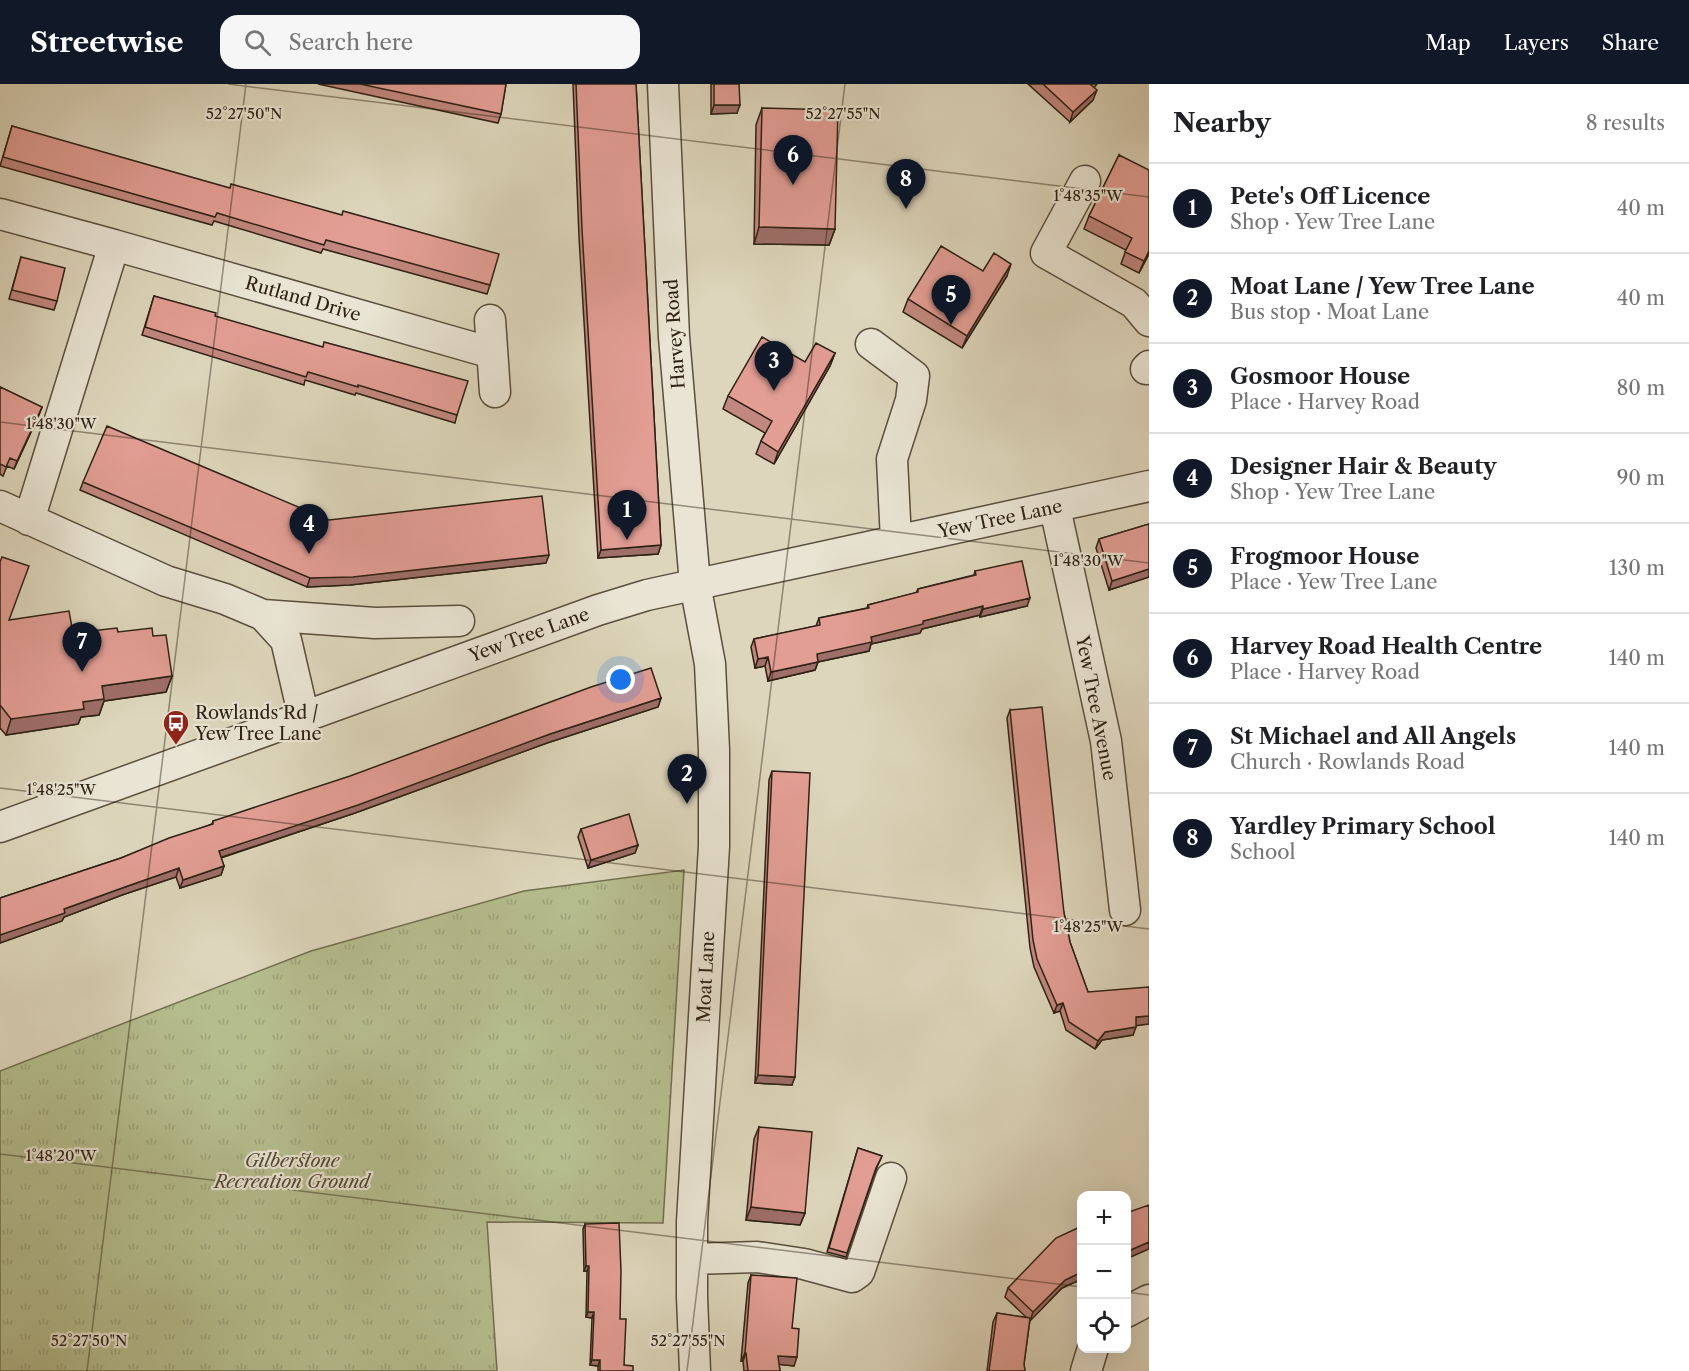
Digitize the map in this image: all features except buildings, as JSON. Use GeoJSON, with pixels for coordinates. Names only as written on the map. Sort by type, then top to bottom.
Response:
{"type":"FeatureCollection","features":[{"type":"Feature","properties":{"kind":"street","name":"Harvey Road"},"geometry":{"type":"LineString","coordinates":[[663,84],[674,337],[695,584]]}},
{"type":"Feature","properties":{"kind":"street"},"geometry":{"type":"LineString","coordinates":[[1085,181],[1046,253],[1134,303],[1149,321]]}},
{"type":"Feature","properties":{"kind":"street","name":"Rutland Drive"},"geometry":{"type":"LineString","coordinates":[[0,214],[492,353]]}},
{"type":"Feature","properties":{"kind":"street"},"geometry":{"type":"LineString","coordinates":[[29,520],[114,245]]}},
{"type":"Feature","properties":{"kind":"street"},"geometry":{"type":"LineString","coordinates":[[490,320],[495,392]]}},
{"type":"Feature","properties":{"kind":"street"},"geometry":{"type":"LineString","coordinates":[[871,344],[914,376],[911,400],[892,459],[896,540]]}},
{"type":"Feature","properties":{"kind":"street","name":"Yew Tree Lane"},"geometry":{"type":"LineString","coordinates":[[0,827],[193,755],[304,718],[598,610],[647,595],[1149,486]]}},
{"type":"Feature","properties":{"kind":"street"},"geometry":{"type":"LineString","coordinates":[[0,506],[166,581],[225,599],[263,615],[375,623],[459,621]]}},
{"type":"Feature","properties":{"kind":"street","name":"Yew Tree Avenue"},"geometry":{"type":"LineString","coordinates":[[1054,508],[1106,741],[1125,910]]}},
{"type":"Feature","properties":{"kind":"street","name":"Moat Lane"},"geometry":{"type":"LineString","coordinates":[[695,584],[710,664],[714,750],[714,836],[692,1222],[695,1371]]}},
{"type":"Feature","properties":{"kind":"street"},"geometry":{"type":"LineString","coordinates":[[263,615],[286,639],[304,718]]}},
{"type":"Feature","properties":{"kind":"street"},"geometry":{"type":"LineString","coordinates":[[692,1259],[757,1257],[804,1264],[852,1276],[859,1272],[891,1178]]}},
{"type":"Feature","properties":{"kind":"street"},"geometry":{"type":"LineString","coordinates":[[1131,1309],[1149,1300]]}},
{"type":"Feature","properties":{"kind":"street"},"geometry":{"type":"LineString","coordinates":[[1086,1371],[1091,1353]]}},
{"type":"Feature","properties":{"kind":"green space","name":"Gilberstone Recreation Ground"},"geometry":{"type":"Polygon","coordinates":[[[684,870],[663,1223],[487,1222],[497,1371],[0,1371],[0,1071],[311,951],[524,891],[684,870]]]}},
{"type":"Feature","properties":{"kind":"place","name":"Harvey Road Health Centre"},"geometry":{"type":"Point","coordinates":[793,185]}},
{"type":"Feature","properties":{"kind":"place","name":"Yardley Primary School"},"geometry":{"type":"Point","coordinates":[906,209]}},
{"type":"Feature","properties":{"kind":"place","name":"Frogmoor House"},"geometry":{"type":"Point","coordinates":[951,325]}},
{"type":"Feature","properties":{"kind":"place","name":"Gosmoor House"},"geometry":{"type":"Point","coordinates":[774,391]}},
{"type":"Feature","properties":{"kind":"place","name":"Pete's Off Licence"},"geometry":{"type":"Point","coordinates":[627,540]}},
{"type":"Feature","properties":{"kind":"place","name":"Designer Hair & Beauty"},"geometry":{"type":"Point","coordinates":[309,554]}},
{"type":"Feature","properties":{"kind":"place","name":"St Michael and All Angels"},"geometry":{"type":"Point","coordinates":[82,672]}},
{"type":"Feature","properties":{"kind":"place","name":"Rowlands Rd / Yew Tree Lane"},"geometry":{"type":"Point","coordinates":[176,746]}},
{"type":"Feature","properties":{"kind":"place","name":"Moat Lane / Yew Tree Lane"},"geometry":{"type":"Point","coordinates":[687,804]}}]}
